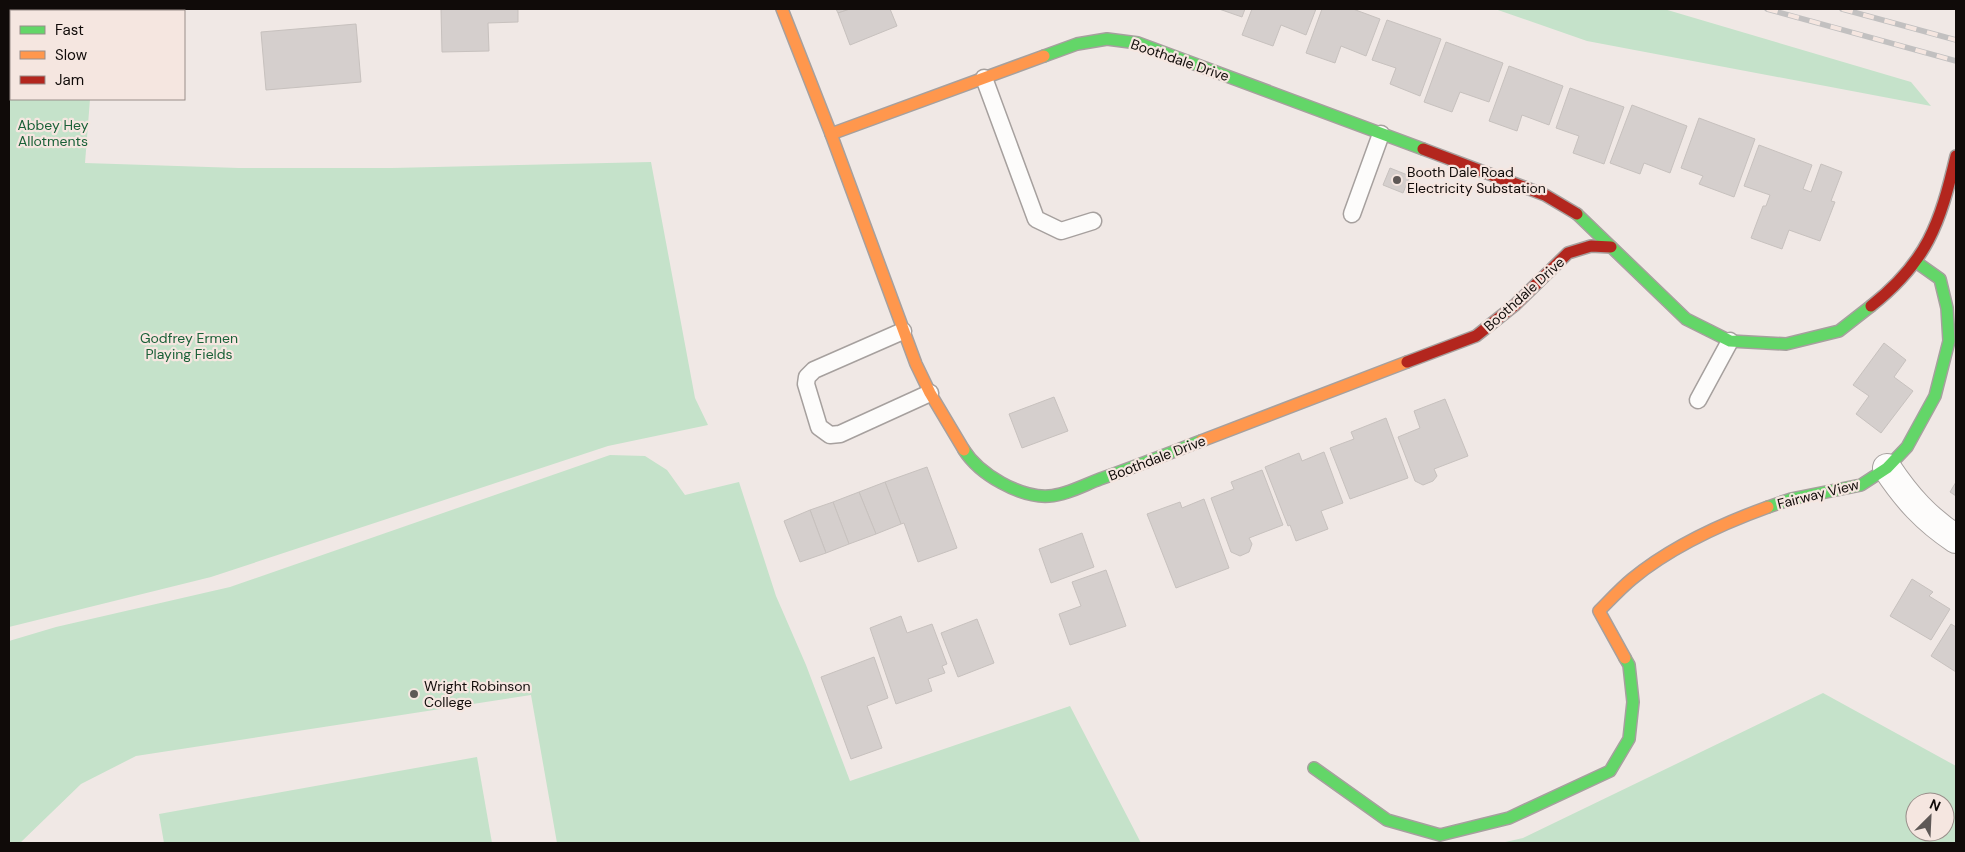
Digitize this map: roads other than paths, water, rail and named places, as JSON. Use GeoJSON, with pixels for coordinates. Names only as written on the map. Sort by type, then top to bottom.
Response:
{"type":"FeatureCollection","features":[{"type":"Feature","properties":{"kind":"street"},"geometry":{"type":"LineString","coordinates":[[782,9],[831,134]]}},
{"type":"Feature","properties":{"kind":"street","name":"Boothdale Drive"},"geometry":{"type":"LineString","coordinates":[[1611,247],[1591,246],[1568,253],[1515,305],[1476,336],[1075,489],[1049,496],[1025,493],[1001,484],[968,456],[930,393],[903,331],[831,134],[1077,44],[1107,39],[1130,42],[1187,60],[1545,194],[1577,214],[1611,247],[1686,320],[1730,341]]}},
{"type":"Feature","properties":{"kind":"street"},"geometry":{"type":"LineString","coordinates":[[1730,341],[1786,344],[1839,331],[1885,295],[1916,262],[1929,242],[1945,203],[1956,156]]}},
{"type":"Feature","properties":{"kind":"street","name":"Fairway View"},"geometry":{"type":"LineString","coordinates":[[1314,768],[1387,820],[1440,835],[1508,818],[1610,771],[1630,739],[1633,702],[1629,665],[1599,611],[1632,579],[1668,554],[1737,518],[1791,499],[1861,485],[1887,468],[1907,447],[1935,396],[1949,341],[1947,308],[1940,280],[1916,262]]}},
{"type":"Feature","properties":{"kind":"street"},"geometry":{"type":"LineString","coordinates":[[1887,468],[1901,490],[1935,525],[1956,538]]}},
{"type":"Feature","properties":{"kind":"lane"},"geometry":{"type":"LineString","coordinates":[[984,78],[1036,219],[1060,231],[1093,221]]}},
{"type":"Feature","properties":{"kind":"lane"},"geometry":{"type":"LineString","coordinates":[[1352,214],[1381,134]]}},
{"type":"Feature","properties":{"kind":"lane"},"geometry":{"type":"LineString","coordinates":[[903,331],[814,370],[807,377],[806,384],[820,427],[830,435],[840,434],[930,393]]}},
{"type":"Feature","properties":{"kind":"lane"},"geometry":{"type":"LineString","coordinates":[[1698,400],[1730,341]]}},
{"type":"Feature","properties":{"kind":"railway"},"geometry":{"type":"LineString","coordinates":[[1767,9],[1956,61]]}},
{"type":"Feature","properties":{"kind":"railway"},"geometry":{"type":"LineString","coordinates":[[1842,9],[1956,40]]}},
{"type":"Feature","properties":{"kind":"place","name":"Booth Dale Road Electricity Substation"},"geometry":{"type":"Point","coordinates":[1397,180]}},
{"type":"Feature","properties":{"kind":"place","name":"Wright Robinson College"},"geometry":{"type":"Point","coordinates":[414,694]}},
{"type":"Feature","properties":{"kind":"park label","name":"Abbey Hey Allotments"},"geometry":{"type":"Point","coordinates":[53,134]}},
{"type":"Feature","properties":{"kind":"park label","name":"Godfrey Ermen Playing Fields"},"geometry":{"type":"Point","coordinates":[189,346]}}]}
